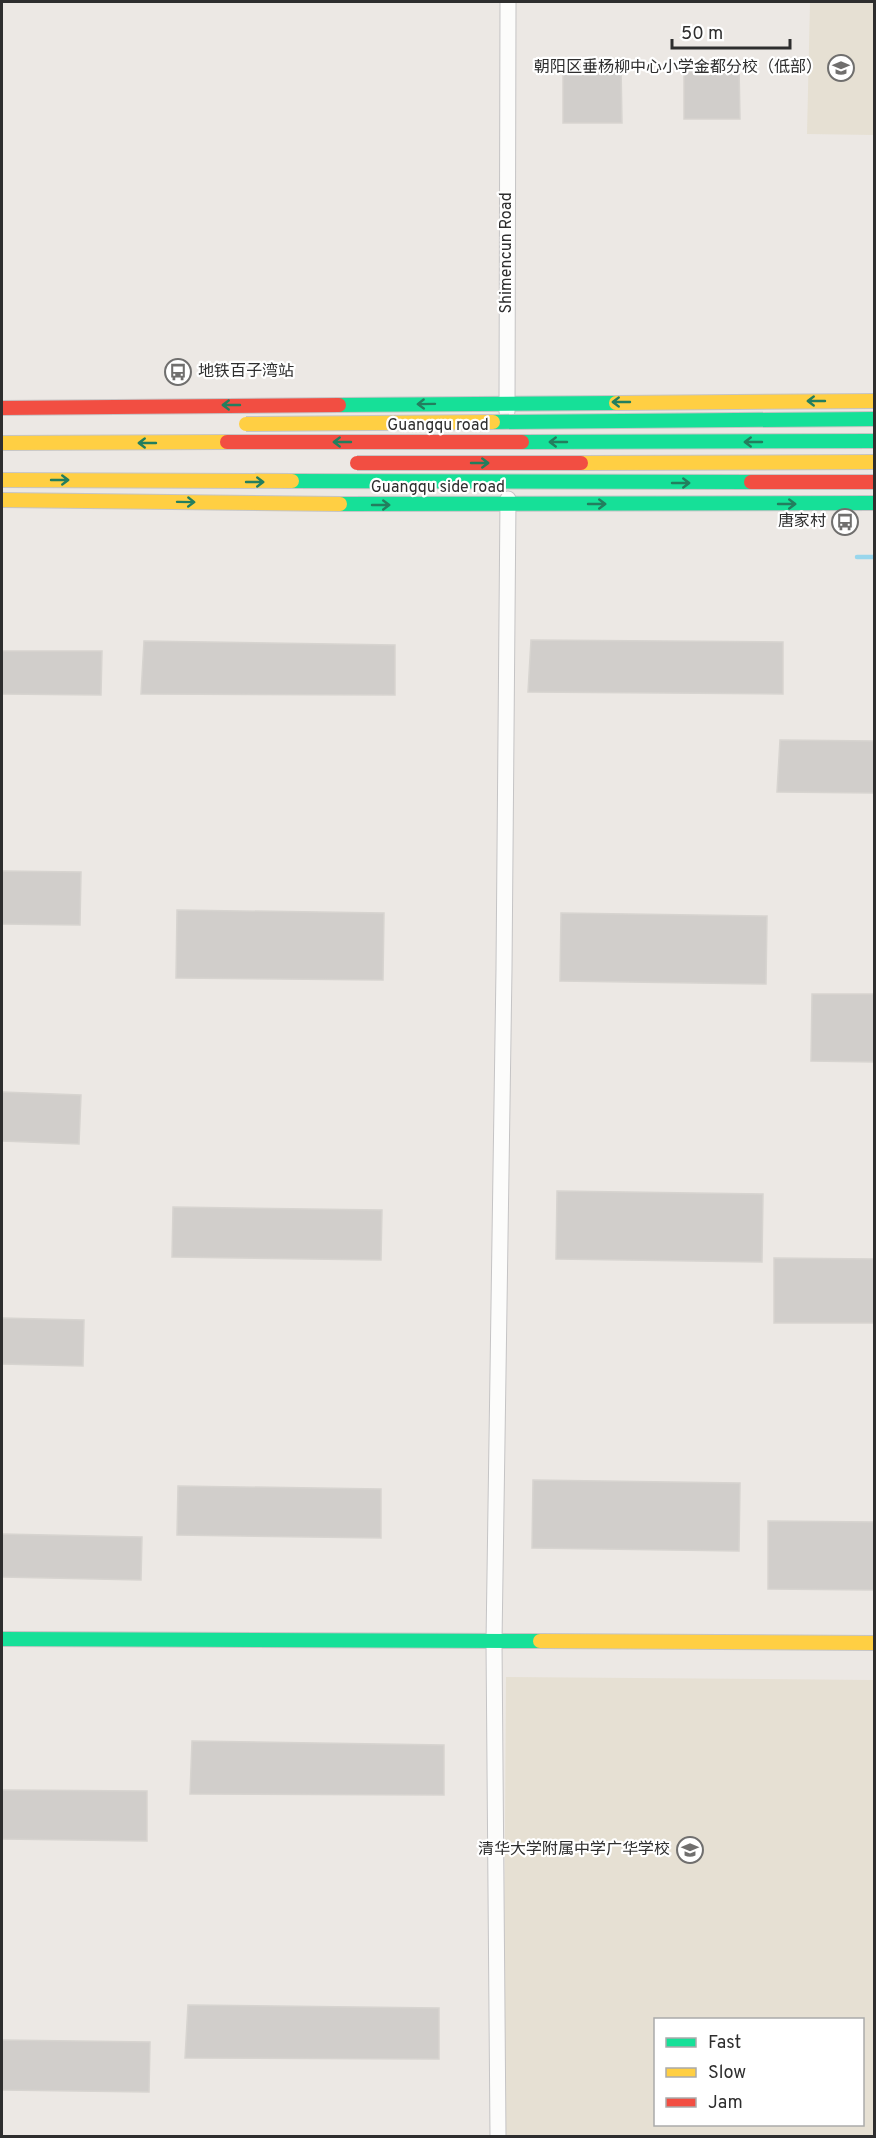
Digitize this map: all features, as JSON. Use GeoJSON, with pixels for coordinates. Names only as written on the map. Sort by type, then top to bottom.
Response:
{"type":"FeatureCollection","features":[{"type":"Feature","properties":{"kind":"main road"},"geometry":{"type":"LineString","coordinates":[[2,408],[874,400]]}},
{"type":"Feature","properties":{"kind":"main road"},"geometry":{"type":"LineString","coordinates":[[236,424],[874,419]]}},
{"type":"Feature","properties":{"kind":"main road","name":"Guangqu road"},"geometry":{"type":"LineString","coordinates":[[2,443],[874,441]]}},
{"type":"Feature","properties":{"kind":"main road"},"geometry":{"type":"LineString","coordinates":[[345,463],[874,462]]}},
{"type":"Feature","properties":{"kind":"main road"},"geometry":{"type":"LineString","coordinates":[[2,480],[874,482]]}},
{"type":"Feature","properties":{"kind":"main road","name":"Guangqu side road"},"geometry":{"type":"LineString","coordinates":[[2,500],[340,504],[874,503]]}},
{"type":"Feature","properties":{"kind":"main road"},"geometry":{"type":"LineString","coordinates":[[2,1639],[874,1643]]}},
{"type":"Feature","properties":{"kind":"street","name":"Shimencun Road"},"geometry":{"type":"LineString","coordinates":[[498,2136],[494,1642],[508,504],[508,2]]}},
{"type":"Feature","properties":{"kind":"street"},"geometry":{"type":"LineString","coordinates":[[667,402],[642,431],[629,453],[636,475],[668,503]]}},
{"type":"Feature","properties":{"kind":"street"},"geometry":{"type":"LineString","coordinates":[[340,504],[358,491],[368,472],[369,456],[366,434],[345,405]]}},
{"type":"Feature","properties":{"kind":"shaded area","name":"朝阳区垂杨柳中心小学金都分校（低部）"},"geometry":{"type":"Polygon","coordinates":[[[810,2],[874,2],[874,135],[807,134],[810,2]]]}},
{"type":"Feature","properties":{"kind":"shaded area","name":"清华大学附属中学广华学校"},"geometry":{"type":"Polygon","coordinates":[[[506,1677],[874,1680],[874,2136],[503,2136],[506,1677]]]}},
{"type":"Feature","properties":{"kind":"building"},"geometry":{"type":"Polygon","coordinates":[[[621,66],[622,123],[563,123],[563,67],[621,66]]]}},
{"type":"Feature","properties":{"kind":"building"},"geometry":{"type":"Polygon","coordinates":[[[739,66],[740,119],[684,119],[684,67],[739,66]]]}},
{"type":"Feature","properties":{"kind":"building"},"geometry":{"type":"Polygon","coordinates":[[[531,640],[783,642],[783,694],[528,692],[531,640]]]}},
{"type":"Feature","properties":{"kind":"building"},"geometry":{"type":"Polygon","coordinates":[[[144,641],[395,645],[395,695],[141,694],[144,641]]]}},
{"type":"Feature","properties":{"kind":"building"},"geometry":{"type":"Polygon","coordinates":[[[2,651],[102,651],[101,695],[2,694],[2,651]]]}},
{"type":"Feature","properties":{"kind":"building"},"geometry":{"type":"Polygon","coordinates":[[[780,740],[874,741],[874,793],[777,792],[780,740]]]}},
{"type":"Feature","properties":{"kind":"building"},"geometry":{"type":"Polygon","coordinates":[[[2,871],[81,872],[80,925],[2,924],[2,871]]]}},
{"type":"Feature","properties":{"kind":"building"},"geometry":{"type":"Polygon","coordinates":[[[177,910],[384,913],[383,980],[176,978],[177,910]]]}},
{"type":"Feature","properties":{"kind":"building"},"geometry":{"type":"Polygon","coordinates":[[[561,913],[767,916],[766,984],[560,981],[561,913]]]}},
{"type":"Feature","properties":{"kind":"building"},"geometry":{"type":"Polygon","coordinates":[[[812,994],[874,994],[874,1062],[811,1061],[812,994]]]}},
{"type":"Feature","properties":{"kind":"building"},"geometry":{"type":"Polygon","coordinates":[[[2,1092],[81,1095],[79,1144],[2,1141],[2,1092]]]}},
{"type":"Feature","properties":{"kind":"building"},"geometry":{"type":"Polygon","coordinates":[[[557,1191],[763,1194],[762,1262],[556,1259],[557,1191]]]}},
{"type":"Feature","properties":{"kind":"building"},"geometry":{"type":"Polygon","coordinates":[[[173,1207],[382,1210],[381,1260],[172,1257],[173,1207]]]}},
{"type":"Feature","properties":{"kind":"building"},"geometry":{"type":"Polygon","coordinates":[[[774,1258],[874,1259],[874,1323],[774,1323],[774,1258]]]}},
{"type":"Feature","properties":{"kind":"building"},"geometry":{"type":"Polygon","coordinates":[[[2,1318],[84,1320],[83,1366],[2,1364],[2,1318]]]}},
{"type":"Feature","properties":{"kind":"building"},"geometry":{"type":"Polygon","coordinates":[[[533,1480],[740,1483],[739,1551],[532,1548],[533,1480]]]}},
{"type":"Feature","properties":{"kind":"building"},"geometry":{"type":"Polygon","coordinates":[[[178,1486],[381,1489],[381,1538],[177,1535],[178,1486]]]}},
{"type":"Feature","properties":{"kind":"building"},"geometry":{"type":"Polygon","coordinates":[[[768,1521],[874,1522],[874,1590],[768,1589],[768,1521]]]}},
{"type":"Feature","properties":{"kind":"building"},"geometry":{"type":"Polygon","coordinates":[[[2,1534],[142,1537],[141,1580],[2,1577],[2,1534]]]}},
{"type":"Feature","properties":{"kind":"building"},"geometry":{"type":"Polygon","coordinates":[[[192,1741],[444,1745],[444,1795],[190,1794],[192,1741]]]}},
{"type":"Feature","properties":{"kind":"building"},"geometry":{"type":"Polygon","coordinates":[[[2,1790],[147,1791],[147,1841],[2,1839],[2,1790]]]}},
{"type":"Feature","properties":{"kind":"building"},"geometry":{"type":"Polygon","coordinates":[[[188,2005],[439,2008],[439,2059],[185,2058],[188,2005]]]}},
{"type":"Feature","properties":{"kind":"building"},"geometry":{"type":"Polygon","coordinates":[[[2,2040],[150,2042],[149,2092],[2,2090],[2,2040]]]}},
{"type":"Feature","properties":{"kind":"waterway"},"geometry":{"type":"LineString","coordinates":[[857,557],[874,557]]}},
{"type":"Feature","properties":{"kind":"traffic: fast"},"geometry":{"type":"LineString","coordinates":[[339,405],[616,403]]}},
{"type":"Feature","properties":{"kind":"traffic: fast"},"geometry":{"type":"LineString","coordinates":[[493,422],[874,419]]}},
{"type":"Feature","properties":{"kind":"traffic: fast"},"geometry":{"type":"LineString","coordinates":[[522,442],[874,441]]}},
{"type":"Feature","properties":{"kind":"traffic: fast"},"geometry":{"type":"LineString","coordinates":[[292,481],[751,482]]}},
{"type":"Feature","properties":{"kind":"traffic: fast"},"geometry":{"type":"LineString","coordinates":[[340,504],[874,503]]}},
{"type":"Feature","properties":{"kind":"traffic: fast"},"geometry":{"type":"LineString","coordinates":[[2,1639],[540,1641]]}},
{"type":"Feature","properties":{"kind":"traffic: slow"},"geometry":{"type":"LineString","coordinates":[[616,403],[874,401]]}},
{"type":"Feature","properties":{"kind":"traffic: slow"},"geometry":{"type":"LineString","coordinates":[[246,424],[493,422]]}},
{"type":"Feature","properties":{"kind":"traffic: slow"},"geometry":{"type":"LineString","coordinates":[[2,443],[227,442]]}},
{"type":"Feature","properties":{"kind":"traffic: slow"},"geometry":{"type":"LineString","coordinates":[[581,463],[874,462]]}},
{"type":"Feature","properties":{"kind":"traffic: slow"},"geometry":{"type":"LineString","coordinates":[[2,480],[292,481]]}},
{"type":"Feature","properties":{"kind":"traffic: slow"},"geometry":{"type":"LineString","coordinates":[[2,500],[340,504]]}},
{"type":"Feature","properties":{"kind":"traffic: slow"},"geometry":{"type":"LineString","coordinates":[[540,1641],[874,1643]]}},
{"type":"Feature","properties":{"kind":"traffic: jam"},"geometry":{"type":"LineString","coordinates":[[2,408],[339,405]]}},
{"type":"Feature","properties":{"kind":"traffic: jam"},"geometry":{"type":"LineString","coordinates":[[227,442],[522,442]]}},
{"type":"Feature","properties":{"kind":"traffic: jam"},"geometry":{"type":"LineString","coordinates":[[357,463],[581,463]]}},
{"type":"Feature","properties":{"kind":"traffic: jam"},"geometry":{"type":"LineString","coordinates":[[751,482],[874,482]]}},
{"type":"Feature","properties":{"kind":"place","name":"朝阳区垂杨柳中心小学金都分校（低部）"},"geometry":{"type":"Point","coordinates":[841,68]}},
{"type":"Feature","properties":{"kind":"place","name":"地铁百子湾站"},"geometry":{"type":"Point","coordinates":[178,372]}},
{"type":"Feature","properties":{"kind":"place","name":"唐家村"},"geometry":{"type":"Point","coordinates":[845,522]}},
{"type":"Feature","properties":{"kind":"place","name":"清华大学附属中学广华学校"},"geometry":{"type":"Point","coordinates":[690,1850]}}]}
